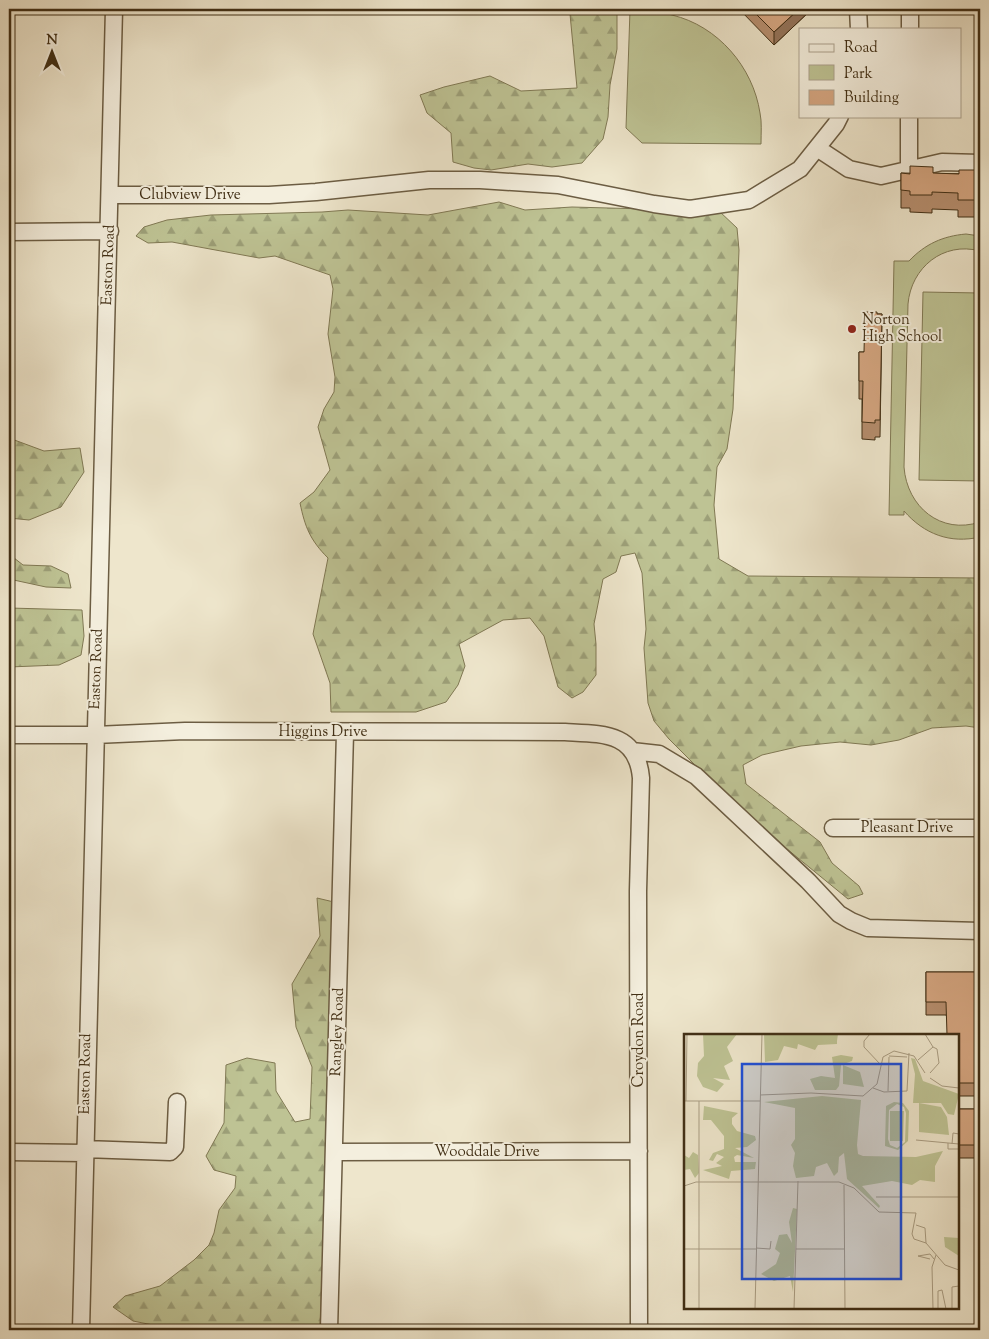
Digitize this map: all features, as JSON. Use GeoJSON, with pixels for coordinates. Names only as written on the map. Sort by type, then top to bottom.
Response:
{"type":"FeatureCollection","features":[{"type":"Feature","properties":{"kind":"street","name":"Easton Road"},"geometry":{"type":"LineString","coordinates":[[81,1330],[84,1151],[110,231],[114,9]]}},
{"type":"Feature","properties":{"kind":"street"},"geometry":{"type":"LineString","coordinates":[[858,9],[859,28]]}},
{"type":"Feature","properties":{"kind":"street"},"geometry":{"type":"LineString","coordinates":[[910,9],[910,28]]}},
{"type":"Feature","properties":{"kind":"street","name":"Clubview Drive"},"geometry":{"type":"LineString","coordinates":[[110,195],[269,195],[429,180],[480,180],[558,185],[654,204],[690,209],[749,200],[800,169],[839,118]]}},
{"type":"Feature","properties":{"kind":"street"},"geometry":{"type":"LineString","coordinates":[[909,118],[909,170]]}},
{"type":"Feature","properties":{"kind":"street"},"geometry":{"type":"LineString","coordinates":[[817,148],[849,169],[881,176],[942,162],[980,163]]}},
{"type":"Feature","properties":{"kind":"street"},"geometry":{"type":"LineString","coordinates":[[9,232],[110,231]]}},
{"type":"Feature","properties":{"kind":"street","name":"Higgins Drive"},"geometry":{"type":"LineString","coordinates":[[9,735],[437,731],[599,734],[616,738],[632,751]]}},
{"type":"Feature","properties":{"kind":"street","name":"Rangley Road"},"geometry":{"type":"LineString","coordinates":[[329,1330],[345,733]]}},
{"type":"Feature","properties":{"kind":"street"},"geometry":{"type":"LineString","coordinates":[[632,751],[659,754],[696,776],[808,881],[838,914],[851,921],[868,928],[980,931]]}},
{"type":"Feature","properties":{"kind":"street","name":"Croydon Road"},"geometry":{"type":"LineString","coordinates":[[632,751],[638,764],[641,778],[638,891],[639,1330]]}},
{"type":"Feature","properties":{"kind":"street","name":"Pleasant Drive"},"geometry":{"type":"LineString","coordinates":[[833,828],[980,828]]}},
{"type":"Feature","properties":{"kind":"street"},"geometry":{"type":"LineString","coordinates":[[9,1152],[170,1152],[175,1146],[176,1141],[177,1102]]}},
{"type":"Feature","properties":{"kind":"street","name":"Wooddale Drive"},"geometry":{"type":"LineString","coordinates":[[335,1152],[639,1151]]}},
{"type":"Feature","properties":{"kind":"green space"},"geometry":{"type":"Polygon","coordinates":[[[568,9],[617,9],[617,49],[610,85],[608,117],[603,139],[582,163],[552,167],[528,164],[491,170],[474,168],[453,162],[451,133],[427,113],[420,95],[490,76],[521,91],[577,88],[568,9]]]}},
{"type":"Feature","properties":{"kind":"green space"},"geometry":{"type":"Polygon","coordinates":[[[630,10],[651,11],[689,20],[704,28],[731,51],[750,80],[756,96],[761,120],[761,144],[642,143],[626,128],[630,10]]]}},
{"type":"Feature","properties":{"kind":"green space"},"geometry":{"type":"Polygon","coordinates":[[[499,202],[525,210],[572,207],[719,211],[737,228],[739,250],[733,409],[727,449],[717,467],[714,505],[719,559],[748,576],[980,578],[980,728],[966,726],[932,728],[899,740],[871,745],[840,742],[801,746],[762,755],[743,765],[746,784],[820,842],[832,863],[859,886],[863,894],[848,899],[776,840],[718,788],[669,739],[654,721],[648,703],[642,573],[635,553],[621,556],[616,572],[603,579],[594,624],[596,675],[583,692],[572,698],[558,687],[544,636],[530,618],[503,620],[459,644],[465,666],[458,685],[446,702],[416,712],[331,712],[330,683],[313,634],[328,558],[309,533],[300,503],[314,492],[330,470],[318,427],[324,409],[334,392],[335,377],[328,334],[333,289],[330,275],[275,256],[259,258],[172,242],[148,243],[136,236],[144,227],[167,220],[211,215],[348,210],[428,215],[499,202]]]}},
{"type":"Feature","properties":{"kind":"green space"},"geometry":{"type":"Polygon","coordinates":[[[966,234],[980,236],[980,251],[954,250],[931,260],[915,279],[910,291],[908,304],[904,467],[912,494],[928,514],[952,525],[980,522],[980,537],[958,539],[948,538],[929,531],[920,526],[904,511],[904,515],[889,515],[894,261],[909,261],[921,250],[935,242],[966,234]]]}},
{"type":"Feature","properties":{"kind":"green space"},"geometry":{"type":"Polygon","coordinates":[[[923,292],[980,293],[980,481],[919,480],[923,292]]]}},
{"type":"Feature","properties":{"kind":"green space"},"geometry":{"type":"Polygon","coordinates":[[[9,438],[44,451],[80,448],[84,472],[61,507],[29,520],[9,518],[9,438]]]}},
{"type":"Feature","properties":{"kind":"green space"},"geometry":{"type":"Polygon","coordinates":[[[9,554],[23,565],[51,566],[68,574],[71,588],[46,587],[9,579],[9,554]]]}},
{"type":"Feature","properties":{"kind":"green space"},"geometry":{"type":"Polygon","coordinates":[[[9,608],[82,610],[84,636],[81,655],[59,665],[9,667],[9,608]]]}},
{"type":"Feature","properties":{"kind":"green space"},"geometry":{"type":"Polygon","coordinates":[[[317,898],[338,903],[330,1165],[320,1330],[302,1330],[294,1325],[285,1330],[161,1330],[158,1326],[133,1321],[113,1307],[125,1296],[160,1286],[194,1260],[209,1245],[214,1233],[219,1210],[235,1188],[236,1176],[214,1170],[206,1156],[224,1123],[226,1065],[247,1058],[275,1063],[276,1091],[295,1122],[310,1119],[312,1067],[296,1027],[292,984],[320,936],[317,898]]]}},
{"type":"Feature","properties":{"kind":"building"},"geometry":{"type":"Polygon","coordinates":[[[751,9],[799,9],[774,32],[751,9]]]}},
{"type":"Feature","properties":{"kind":"building"},"geometry":{"type":"Polygon","coordinates":[[[910,166],[933,167],[933,173],[959,174],[959,170],[977,170],[977,174],[980,174],[980,193],[976,193],[976,200],[958,200],[958,193],[932,192],[932,195],[910,195],[910,191],[901,190],[901,173],[910,174],[910,166]]]}},
{"type":"Feature","properties":{"kind":"building"},"geometry":{"type":"Polygon","coordinates":[[[865,312],[882,314],[880,420],[875,420],[875,423],[862,422],[863,381],[859,381],[859,352],[864,352],[865,312]]]}},
{"type":"Feature","properties":{"kind":"building"},"geometry":{"type":"Polygon","coordinates":[[[926,972],[980,972],[980,1083],[959,1083],[959,1034],[947,1034],[946,1002],[926,1002],[926,972]]]}},
{"type":"Feature","properties":{"kind":"building"},"geometry":{"type":"Polygon","coordinates":[[[959,1109],[980,1109],[980,1145],[959,1145],[959,1109]]]}},
{"type":"Feature","properties":{"kind":"place","name":"Norton High School"},"geometry":{"type":"Point","coordinates":[852,329]}}]}
